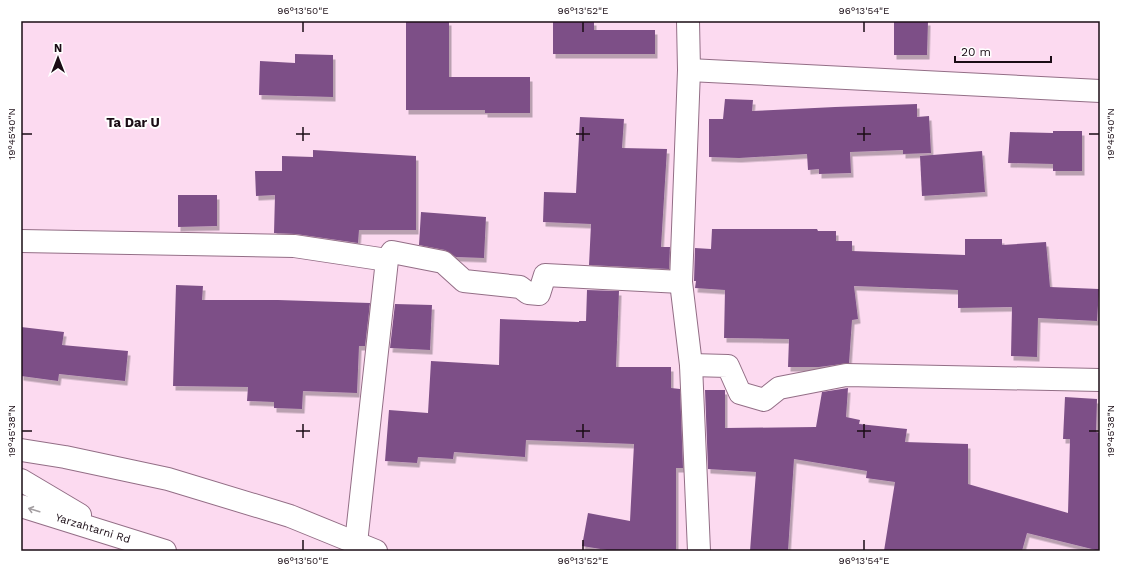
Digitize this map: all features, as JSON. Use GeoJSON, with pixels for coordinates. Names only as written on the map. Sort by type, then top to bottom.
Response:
{"type":"FeatureCollection","features":[{"type":"Feature","properties":{"kind":"street"},"geometry":{"type":"LineString","coordinates":[[688,21],[689,70],[681,282],[691,365],[699,551]]}},
{"type":"Feature","properties":{"kind":"street"},"geometry":{"type":"LineString","coordinates":[[689,70],[1100,91]]}},
{"type":"Feature","properties":{"kind":"street"},"geometry":{"type":"LineString","coordinates":[[21,241],[294,246],[387,260]]}},
{"type":"Feature","properties":{"kind":"street"},"geometry":{"type":"LineString","coordinates":[[356,543],[387,260],[392,252],[443,262],[464,280],[520,287],[528,293],[539,294],[545,275],[681,282]]}},
{"type":"Feature","properties":{"kind":"street"},"geometry":{"type":"LineString","coordinates":[[691,365],[728,366],[740,393],[764,400],[779,388],[846,375],[1100,380]]}},
{"type":"Feature","properties":{"kind":"street"},"geometry":{"type":"LineString","coordinates":[[21,450],[65,457],[168,479],[290,516],[376,551]]}},
{"type":"Feature","properties":{"kind":"street"},"geometry":{"type":"LineString","coordinates":[[21,480],[106,532],[126,551]]}},
{"type":"Feature","properties":{"kind":"street","name":"Yarzahtarni Rd"},"geometry":{"type":"LineString","coordinates":[[21,506],[165,551]]}},
{"type":"Feature","properties":{"kind":"building"},"geometry":{"type":"Polygon","coordinates":[[[406,21],[449,21],[449,77],[530,77],[530,113],[485,113],[485,110],[406,110],[406,21]]]}},
{"type":"Feature","properties":{"kind":"building"},"geometry":{"type":"Polygon","coordinates":[[[553,21],[594,21],[594,30],[655,30],[655,54],[553,54],[553,21]]]}},
{"type":"Feature","properties":{"kind":"building"},"geometry":{"type":"Polygon","coordinates":[[[894,21],[928,21],[927,55],[894,55],[894,21]]]}},
{"type":"Feature","properties":{"kind":"building"},"geometry":{"type":"Polygon","coordinates":[[[295,54],[333,55],[333,97],[259,95],[260,61],[295,63],[295,54]]]}},
{"type":"Feature","properties":{"kind":"building"},"geometry":{"type":"Polygon","coordinates":[[[725,99],[753,100],[752,111],[917,104],[917,117],[929,116],[931,153],[903,154],[903,150],[850,152],[851,173],[819,174],[819,169],[808,170],[807,154],[739,158],[709,157],[709,119],[723,119],[725,99]]]}},
{"type":"Feature","properties":{"kind":"building"},"geometry":{"type":"Polygon","coordinates":[[[580,117],[624,119],[622,148],[667,149],[661,247],[670,247],[669,269],[589,265],[591,224],[543,222],[544,192],[576,193],[580,117]]]}},
{"type":"Feature","properties":{"kind":"building"},"geometry":{"type":"Polygon","coordinates":[[[1053,131],[1082,131],[1082,171],[1053,171],[1053,164],[1008,163],[1010,132],[1053,133],[1053,131]]]}},
{"type":"Feature","properties":{"kind":"building"},"geometry":{"type":"Polygon","coordinates":[[[313,150],[416,156],[416,230],[359,230],[358,243],[296,234],[274,233],[275,195],[256,196],[255,171],[282,171],[282,156],[313,157],[313,150]]]}},
{"type":"Feature","properties":{"kind":"building"},"geometry":{"type":"Polygon","coordinates":[[[982,151],[985,192],[922,196],[920,156],[982,151]]]}},
{"type":"Feature","properties":{"kind":"building"},"geometry":{"type":"Polygon","coordinates":[[[178,195],[217,195],[217,226],[178,227],[178,195]]]}},
{"type":"Feature","properties":{"kind":"building"},"geometry":{"type":"Polygon","coordinates":[[[421,212],[486,217],[484,258],[456,257],[445,250],[419,245],[421,212]]]}},
{"type":"Feature","properties":{"kind":"building"},"geometry":{"type":"Polygon","coordinates":[[[712,229],[817,229],[818,231],[836,231],[836,241],[852,241],[852,251],[965,255],[965,239],[1002,239],[1002,245],[1046,242],[1050,287],[1099,289],[1097,321],[1038,318],[1037,357],[1011,356],[1012,307],[958,308],[958,290],[854,286],[858,319],[852,320],[849,363],[819,367],[788,367],[789,339],[724,338],[725,290],[695,288],[695,248],[711,249],[712,229]]]}},
{"type":"Feature","properties":{"kind":"building"},"geometry":{"type":"Polygon","coordinates":[[[176,285],[203,286],[202,300],[278,300],[370,303],[365,346],[359,346],[357,393],[303,391],[302,409],[274,408],[274,402],[247,401],[248,387],[173,386],[176,285]]]}},
{"type":"Feature","properties":{"kind":"building"},"geometry":{"type":"Polygon","coordinates":[[[587,290],[619,291],[616,367],[671,367],[671,388],[680,389],[683,468],[676,468],[676,551],[613,551],[582,546],[588,513],[630,521],[634,444],[526,440],[525,457],[454,452],[453,459],[418,457],[417,463],[385,461],[389,410],[428,413],[431,361],[499,365],[500,319],[586,321],[587,290]]]}},
{"type":"Feature","properties":{"kind":"building"},"geometry":{"type":"Polygon","coordinates":[[[395,304],[432,305],[430,350],[390,348],[395,304]]]}},
{"type":"Feature","properties":{"kind":"building"},"geometry":{"type":"Polygon","coordinates":[[[21,327],[64,332],[62,345],[128,351],[125,381],[59,374],[58,381],[21,376],[21,327]]]}},
{"type":"Feature","properties":{"kind":"building"},"geometry":{"type":"Polygon","coordinates":[[[848,388],[846,417],[860,420],[859,424],[907,429],[905,442],[968,444],[968,484],[1068,513],[1070,439],[1063,439],[1065,397],[1097,399],[1096,432],[1100,433],[1100,551],[1027,533],[1022,551],[884,551],[895,482],[866,478],[867,471],[794,459],[788,551],[750,551],[756,472],[708,469],[705,390],[725,390],[725,428],[816,427],[822,392],[848,388]]]}},
{"type":"Feature","properties":{"kind":"district","name":"Ta Dar U"},"geometry":{"type":"Point","coordinates":[133,122]}}]}
